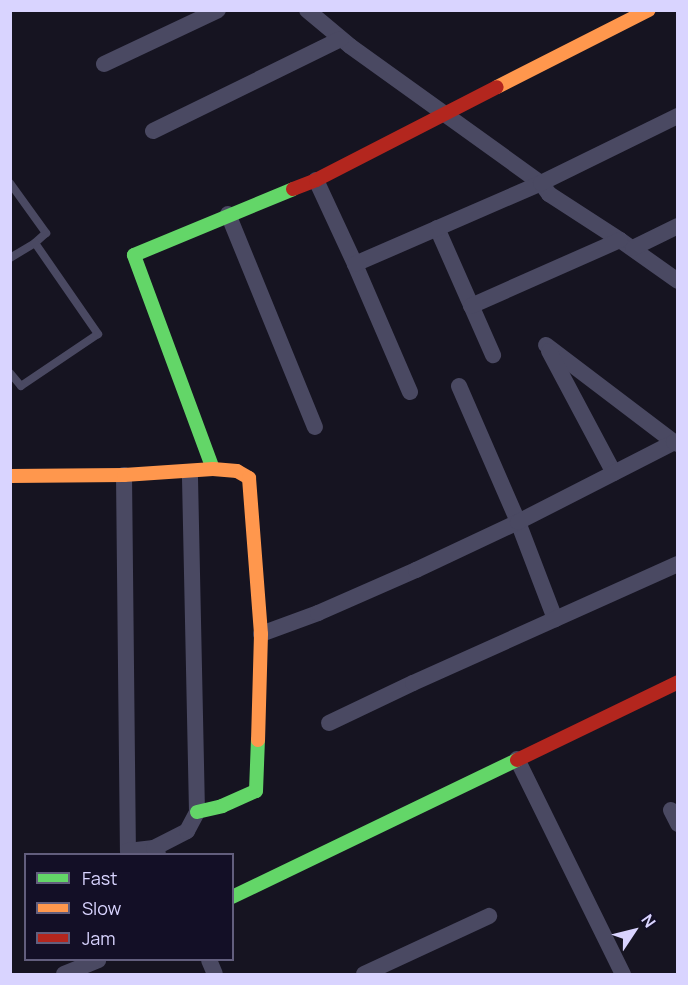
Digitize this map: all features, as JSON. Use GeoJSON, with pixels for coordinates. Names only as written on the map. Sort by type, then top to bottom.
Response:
{"type":"FeatureCollection","features":[{"type":"Feature","properties":{"kind":"street"},"geometry":{"type":"LineString","coordinates":[[104,64],[218,10]]}},
{"type":"Feature","properties":{"kind":"street"},"geometry":{"type":"LineString","coordinates":[[307,10],[341,39],[442,114],[541,183],[549,194],[678,281]]}},
{"type":"Feature","properties":{"kind":"street"},"geometry":{"type":"LineString","coordinates":[[213,469],[134,255],[228,214],[316,180],[649,10]]}},
{"type":"Feature","properties":{"kind":"street"},"geometry":{"type":"LineString","coordinates":[[153,131],[341,39]]}},
{"type":"Feature","properties":{"kind":"street"},"geometry":{"type":"LineString","coordinates":[[355,264],[541,183],[678,116]]}},
{"type":"Feature","properties":{"kind":"street"},"geometry":{"type":"LineString","coordinates":[[316,180],[410,392]]}},
{"type":"Feature","properties":{"kind":"street"},"geometry":{"type":"LineString","coordinates":[[228,214],[315,427]]}},
{"type":"Feature","properties":{"kind":"street"},"geometry":{"type":"LineString","coordinates":[[471,306],[626,244],[678,226]]}},
{"type":"Feature","properties":{"kind":"street"},"geometry":{"type":"LineString","coordinates":[[437,228],[493,355]]}},
{"type":"Feature","properties":{"kind":"street"},"geometry":{"type":"LineString","coordinates":[[261,634],[318,614],[518,522],[676,443],[546,345],[614,473]]}},
{"type":"Feature","properties":{"kind":"street"},"geometry":{"type":"LineString","coordinates":[[459,386],[518,522],[555,619]]}},
{"type":"Feature","properties":{"kind":"street"},"geometry":{"type":"LineString","coordinates":[[10,476],[124,475],[213,469],[237,471],[249,478],[261,634],[256,791],[222,806],[197,812]]}},
{"type":"Feature","properties":{"kind":"street"},"geometry":{"type":"LineString","coordinates":[[124,475],[128,851],[156,851],[187,831],[197,812],[190,472]]}},
{"type":"Feature","properties":{"kind":"street"},"geometry":{"type":"LineString","coordinates":[[329,723],[678,564]]}},
{"type":"Feature","properties":{"kind":"street"},"geometry":{"type":"LineString","coordinates":[[234,896],[678,682]]}},
{"type":"Feature","properties":{"kind":"street"},"geometry":{"type":"LineString","coordinates":[[517,759],[619,973]]}},
{"type":"Feature","properties":{"kind":"street"},"geometry":{"type":"LineString","coordinates":[[364,975],[489,916]]}},
{"type":"Feature","properties":{"kind":"street"},"geometry":{"type":"LineString","coordinates":[[64,975],[96,961]]}},
{"type":"Feature","properties":{"kind":"street"},"geometry":{"type":"LineString","coordinates":[[209,961],[215,975]]}},
{"type":"Feature","properties":{"kind":"lane"},"geometry":{"type":"LineString","coordinates":[[10,183],[46,234],[10,258]]}},
{"type":"Feature","properties":{"kind":"lane"},"geometry":{"type":"LineString","coordinates":[[10,373],[21,386],[98,334],[35,243]]}},
{"type":"Feature","properties":{"kind":"traffic: fast"},"geometry":{"type":"LineString","coordinates":[[213,469],[134,255],[293,189]]}},
{"type":"Feature","properties":{"kind":"traffic: fast"},"geometry":{"type":"LineString","coordinates":[[197,812],[222,806],[256,791],[258,740]]}},
{"type":"Feature","properties":{"kind":"traffic: fast"},"geometry":{"type":"LineString","coordinates":[[234,896],[517,760]]}},
{"type":"Feature","properties":{"kind":"traffic: slow"},"geometry":{"type":"LineString","coordinates":[[497,87],[649,10]]}},
{"type":"Feature","properties":{"kind":"traffic: slow"},"geometry":{"type":"LineString","coordinates":[[10,476],[124,475],[213,469],[237,471],[249,478],[261,634],[258,740]]}},
{"type":"Feature","properties":{"kind":"traffic: jam"},"geometry":{"type":"LineString","coordinates":[[293,189],[316,180],[497,87]]}},
{"type":"Feature","properties":{"kind":"traffic: jam"},"geometry":{"type":"LineString","coordinates":[[517,760],[678,682]]}}]}
